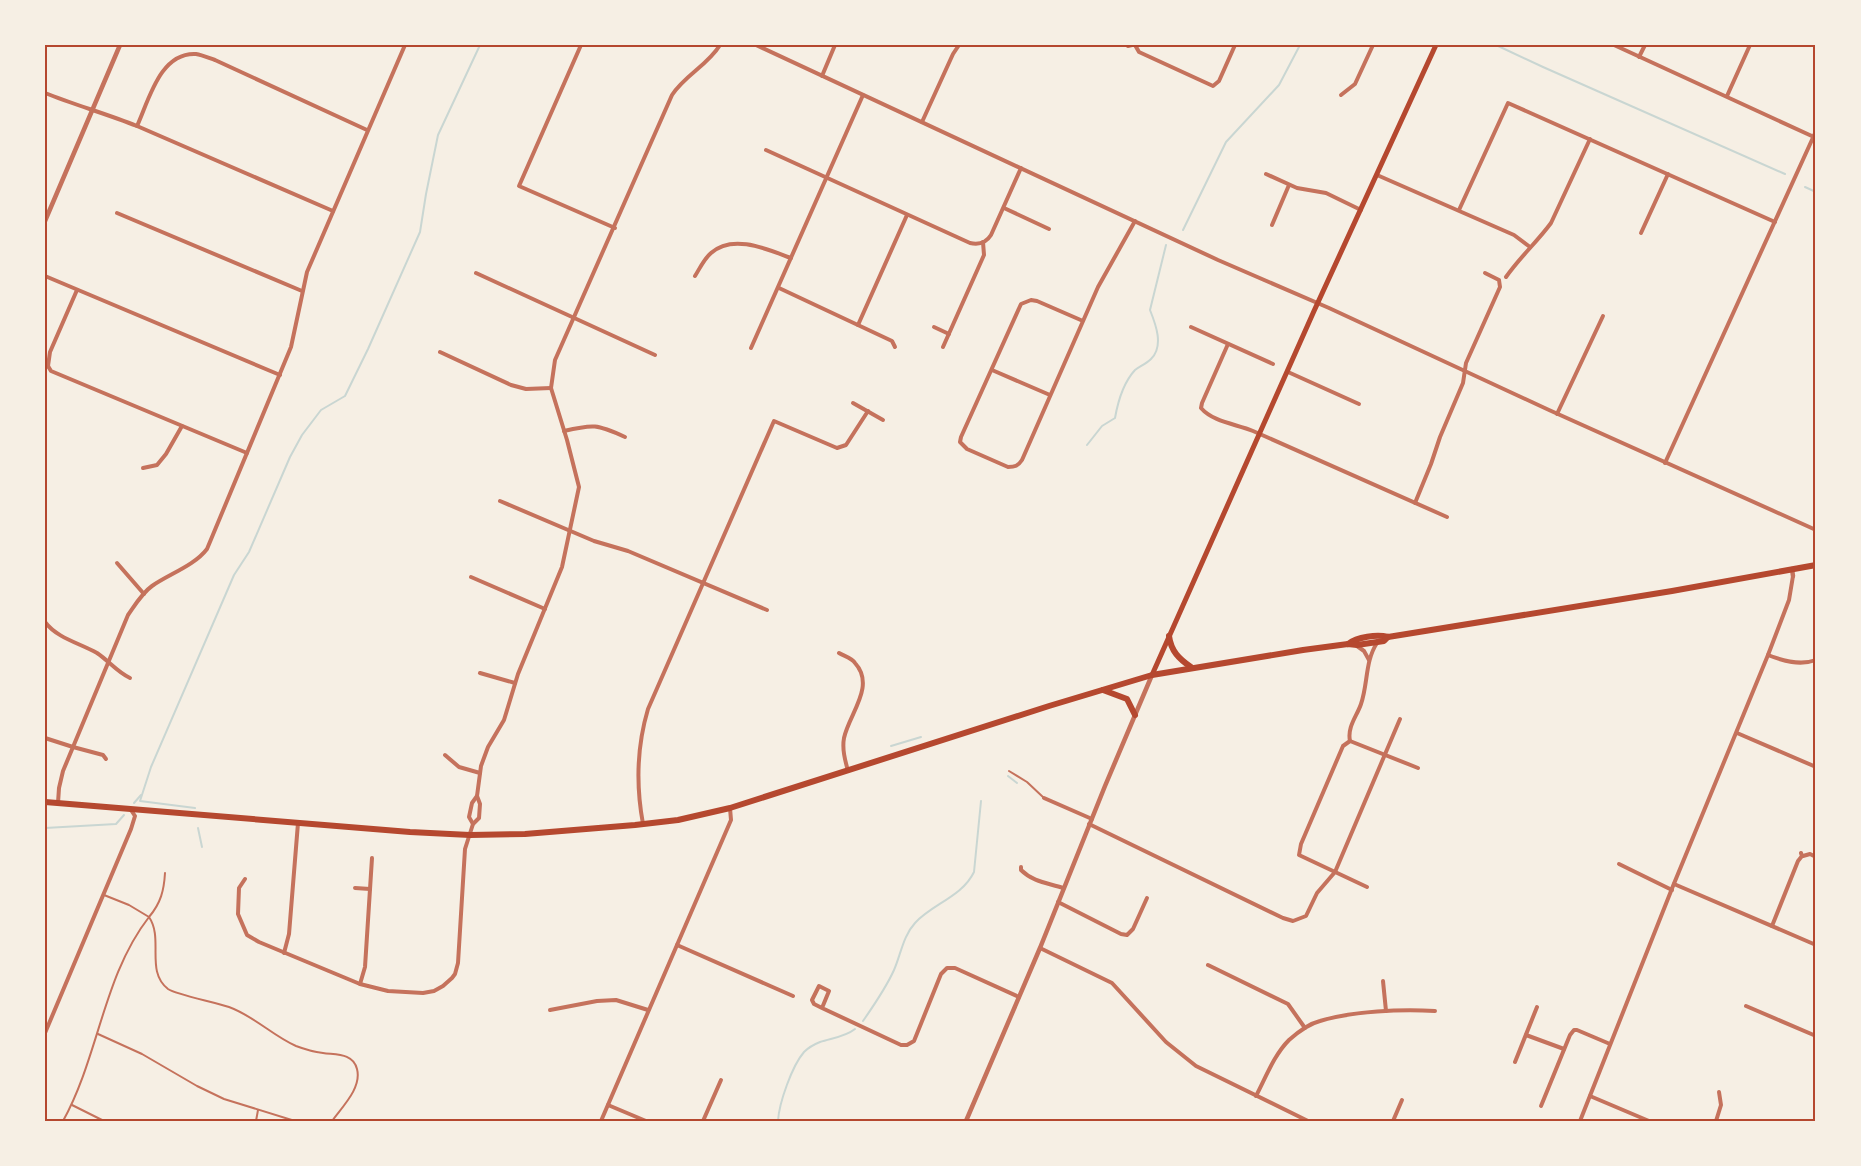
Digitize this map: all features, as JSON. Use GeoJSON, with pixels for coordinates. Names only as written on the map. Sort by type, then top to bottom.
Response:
{"type":"FeatureCollection","features":[{"type":"Feature","properties":{"kind":"main road"},"geometry":{"type":"LineString","coordinates":[[1152,675],[1436,45]]}},
{"type":"Feature","properties":{"kind":"main road"},"geometry":{"type":"LineString","coordinates":[[1348,644],[1353,640],[1389,637],[1793,573],[1816,565]]}},
{"type":"Feature","properties":{"kind":"main road"},"geometry":{"type":"LineString","coordinates":[[1169,636],[1180,660],[1191,667]]}},
{"type":"Feature","properties":{"kind":"main road"},"geometry":{"type":"LineString","coordinates":[[45,802],[470,835],[525,834],[678,820],[730,808],[1152,675],[1191,667],[1348,644],[1384,641],[1389,637]]}},
{"type":"Feature","properties":{"kind":"main road"},"geometry":{"type":"LineString","coordinates":[[1102,690],[1127,699],[1135,715]]}},
{"type":"Feature","properties":{"kind":"street"},"geometry":{"type":"LineString","coordinates":[[45,221],[120,45]]}},
{"type":"Feature","properties":{"kind":"street"},"geometry":{"type":"LineString","coordinates":[[58,803],[60,777],[128,615],[151,587],[204,553],[296,332],[307,272],[405,45]]}},
{"type":"Feature","properties":{"kind":"street"},"geometry":{"type":"LineString","coordinates":[[581,45],[519,186],[615,228]]}},
{"type":"Feature","properties":{"kind":"street"},"geometry":{"type":"LineString","coordinates":[[245,879],[239,888],[238,915],[247,935],[259,942],[360,984],[382,990],[423,993],[434,991],[455,974],[458,963],[465,849],[473,825],[479,819],[480,804],[477,796],[480,773],[488,747],[504,720],[515,683],[562,567],[579,487],[551,388],[555,360],[672,95],[683,81],[707,62],[720,45]]}},
{"type":"Feature","properties":{"kind":"street"},"geometry":{"type":"LineString","coordinates":[[756,45],[1218,260],[1318,303],[1557,414],[1816,530]]}},
{"type":"Feature","properties":{"kind":"street"},"geometry":{"type":"LineString","coordinates":[[822,76],[835,45]]}},
{"type":"Feature","properties":{"kind":"street"},"geometry":{"type":"LineString","coordinates":[[922,122],[959,45]]}},
{"type":"Feature","properties":{"kind":"street"},"geometry":{"type":"LineString","coordinates":[[1132,45],[1139,52],[1213,86],[1219,81],[1235,45]]}},
{"type":"Feature","properties":{"kind":"street"},"geometry":{"type":"LineString","coordinates":[[1341,95],[1355,84],[1373,45]]}},
{"type":"Feature","properties":{"kind":"street"},"geometry":{"type":"LineString","coordinates":[[1614,45],[1814,136]]}},
{"type":"Feature","properties":{"kind":"street"},"geometry":{"type":"LineString","coordinates":[[1639,57],[1645,45]]}},
{"type":"Feature","properties":{"kind":"street"},"geometry":{"type":"LineString","coordinates":[[1727,96],[1750,45]]}},
{"type":"Feature","properties":{"kind":"street"},"geometry":{"type":"LineString","coordinates":[[137,126],[160,75],[169,64],[182,57],[196,54],[215,60],[367,130]]}},
{"type":"Feature","properties":{"kind":"street"},"geometry":{"type":"LineString","coordinates":[[45,93],[137,126],[333,211]]}},
{"type":"Feature","properties":{"kind":"street"},"geometry":{"type":"LineString","coordinates":[[751,348],[863,95]]}},
{"type":"Feature","properties":{"kind":"street"},"geometry":{"type":"LineString","coordinates":[[1459,210],[1508,103],[1775,222]]}},
{"type":"Feature","properties":{"kind":"street"},"geometry":{"type":"LineString","coordinates":[[1665,463],[1816,131]]}},
{"type":"Feature","properties":{"kind":"street"},"geometry":{"type":"LineString","coordinates":[[1506,277],[1551,223],[1590,139]]}},
{"type":"Feature","properties":{"kind":"street"},"geometry":{"type":"LineString","coordinates":[[766,150],[976,244],[992,235],[1021,168]]}},
{"type":"Feature","properties":{"kind":"street"},"geometry":{"type":"LineString","coordinates":[[1266,174],[1297,188],[1326,193],[1361,210]]}},
{"type":"Feature","properties":{"kind":"street"},"geometry":{"type":"LineString","coordinates":[[1641,232],[1668,174]]}},
{"type":"Feature","properties":{"kind":"street"},"geometry":{"type":"LineString","coordinates":[[1377,175],[1514,235],[1530,247]]}},
{"type":"Feature","properties":{"kind":"street"},"geometry":{"type":"LineString","coordinates":[[1272,225],[1290,185]]}},
{"type":"Feature","properties":{"kind":"street"},"geometry":{"type":"LineString","coordinates":[[1004,208],[1049,230]]}},
{"type":"Feature","properties":{"kind":"street"},"geometry":{"type":"LineString","coordinates":[[117,213],[302,291]]}},
{"type":"Feature","properties":{"kind":"street"},"geometry":{"type":"LineString","coordinates":[[858,324],[907,215]]}},
{"type":"Feature","properties":{"kind":"street"},"geometry":{"type":"LineString","coordinates":[[1083,321],[1037,301],[1026,301],[1021,304],[960,442],[967,449],[1008,467],[1015,467],[1022,460],[1098,287],[1135,220]]}},
{"type":"Feature","properties":{"kind":"street"},"geometry":{"type":"LineString","coordinates":[[943,347],[984,255],[983,242]]}},
{"type":"Feature","properties":{"kind":"street"},"geometry":{"type":"LineString","coordinates":[[695,276],[711,253],[724,245],[752,245],[792,258]]}},
{"type":"Feature","properties":{"kind":"street"},"geometry":{"type":"LineString","coordinates":[[476,273],[655,355]]}},
{"type":"Feature","properties":{"kind":"street"},"geometry":{"type":"LineString","coordinates":[[1415,503],[1463,383],[1466,363],[1500,287],[1498,280],[1485,273]]}},
{"type":"Feature","properties":{"kind":"street"},"geometry":{"type":"LineString","coordinates":[[45,276],[280,375]]}},
{"type":"Feature","properties":{"kind":"street"},"geometry":{"type":"LineString","coordinates":[[779,288],[892,341],[895,347]]}},
{"type":"Feature","properties":{"kind":"street"},"geometry":{"type":"LineString","coordinates":[[77,290],[50,352],[47,366],[51,371],[247,453]]}},
{"type":"Feature","properties":{"kind":"street"},"geometry":{"type":"LineString","coordinates":[[1557,414],[1603,316]]}},
{"type":"Feature","properties":{"kind":"street"},"geometry":{"type":"LineString","coordinates":[[934,327],[949,334]]}},
{"type":"Feature","properties":{"kind":"street"},"geometry":{"type":"LineString","coordinates":[[1191,327],[1273,364]]}},
{"type":"Feature","properties":{"kind":"street"},"geometry":{"type":"LineString","coordinates":[[1228,344],[1202,403],[1201,408],[1205,413],[1261,434],[1447,518]]}},
{"type":"Feature","properties":{"kind":"street"},"geometry":{"type":"LineString","coordinates":[[440,352],[511,385],[526,389],[551,388]]}},
{"type":"Feature","properties":{"kind":"street"},"geometry":{"type":"LineString","coordinates":[[992,370],[1050,395]]}},
{"type":"Feature","properties":{"kind":"street"},"geometry":{"type":"LineString","coordinates":[[1288,372],[1359,404]]}},
{"type":"Feature","properties":{"kind":"street"},"geometry":{"type":"LineString","coordinates":[[853,403],[883,420]]}},
{"type":"Feature","properties":{"kind":"street"},"geometry":{"type":"LineString","coordinates":[[643,824],[639,765],[643,725],[652,696],[774,421],[837,448],[846,445],[868,411]]}},
{"type":"Feature","properties":{"kind":"street"},"geometry":{"type":"LineString","coordinates":[[564,431],[591,425],[607,428],[625,437]]}},
{"type":"Feature","properties":{"kind":"street"},"geometry":{"type":"LineString","coordinates":[[143,468],[157,465],[182,426]]}},
{"type":"Feature","properties":{"kind":"street"},"geometry":{"type":"LineString","coordinates":[[500,501],[594,541],[628,551],[767,609]]}},
{"type":"Feature","properties":{"kind":"street"},"geometry":{"type":"LineString","coordinates":[[117,563],[144,594]]}},
{"type":"Feature","properties":{"kind":"street"},"geometry":{"type":"LineString","coordinates":[[1580,1121],[1768,655],[1789,600],[1793,573]]}},
{"type":"Feature","properties":{"kind":"street"},"geometry":{"type":"LineString","coordinates":[[471,577],[545,609]]}},
{"type":"Feature","properties":{"kind":"street"},"geometry":{"type":"LineString","coordinates":[[45,622],[66,639],[98,654],[120,674],[130,678]]}},
{"type":"Feature","properties":{"kind":"street"},"geometry":{"type":"LineString","coordinates":[[1350,741],[1349,733],[1361,704],[1369,661],[1377,642]]}},
{"type":"Feature","properties":{"kind":"street"},"geometry":{"type":"LineString","coordinates":[[1357,645],[1369,661]]}},
{"type":"Feature","properties":{"kind":"street"},"geometry":{"type":"LineString","coordinates":[[839,653],[856,663],[863,682],[862,694],[844,740],[844,756],[848,771]]}},
{"type":"Feature","properties":{"kind":"street"},"geometry":{"type":"LineString","coordinates":[[1768,655],[1794,662],[1816,660]]}},
{"type":"Feature","properties":{"kind":"street"},"geometry":{"type":"LineString","coordinates":[[480,673],[515,683]]}},
{"type":"Feature","properties":{"kind":"street"},"geometry":{"type":"LineString","coordinates":[[966,1121],[1152,675]]}},
{"type":"Feature","properties":{"kind":"street"},"geometry":{"type":"LineString","coordinates":[[1044,798],[1293,921],[1306,916],[1317,894],[1335,872],[1400,719]]}},
{"type":"Feature","properties":{"kind":"street"},"geometry":{"type":"LineString","coordinates":[[1737,733],[1816,767]]}},
{"type":"Feature","properties":{"kind":"street"},"geometry":{"type":"LineString","coordinates":[[45,738],[103,755],[106,759]]}},
{"type":"Feature","properties":{"kind":"street"},"geometry":{"type":"LineString","coordinates":[[1350,741],[1418,768]]}},
{"type":"Feature","properties":{"kind":"street"},"geometry":{"type":"LineString","coordinates":[[1350,741],[1343,746],[1301,844],[1299,855],[1367,887]]}},
{"type":"Feature","properties":{"kind":"street"},"geometry":{"type":"LineString","coordinates":[[445,755],[459,767],[480,773]]}},
{"type":"Feature","properties":{"kind":"street"},"geometry":{"type":"LineString","coordinates":[[473,825],[469,817],[472,803],[477,796]]}},
{"type":"Feature","properties":{"kind":"street"},"geometry":{"type":"LineString","coordinates":[[601,1121],[731,820],[730,808]]}},
{"type":"Feature","properties":{"kind":"street"},"geometry":{"type":"LineString","coordinates":[[45,1033],[134,822],[135,816],[130,810]]}},
{"type":"Feature","properties":{"kind":"street"},"geometry":{"type":"LineString","coordinates":[[284,953],[289,934],[298,823]]}},
{"type":"Feature","properties":{"kind":"street"},"geometry":{"type":"LineString","coordinates":[[1772,926],[1798,861],[1802,855],[1810,854],[1816,857]]}},
{"type":"Feature","properties":{"kind":"street"},"geometry":{"type":"LineString","coordinates":[[360,984],[365,967],[372,858]]}},
{"type":"Feature","properties":{"kind":"street"},"geometry":{"type":"LineString","coordinates":[[1619,864],[1672,890]]}},
{"type":"Feature","properties":{"kind":"street"},"geometry":{"type":"LineString","coordinates":[[1021,867],[1023,873],[1034,880],[1064,888]]}},
{"type":"Feature","properties":{"kind":"street"},"geometry":{"type":"LineString","coordinates":[[1674,884],[1816,945]]}},
{"type":"Feature","properties":{"kind":"street"},"geometry":{"type":"LineString","coordinates":[[356,888],[370,889]]}},
{"type":"Feature","properties":{"kind":"street"},"geometry":{"type":"LineString","coordinates":[[1058,902],[1126,935],[1133,929],[1147,898]]}},
{"type":"Feature","properties":{"kind":"street"},"geometry":{"type":"LineString","coordinates":[[677,945],[793,996]]}},
{"type":"Feature","properties":{"kind":"street"},"geometry":{"type":"LineString","coordinates":[[1040,948],[1112,983],[1166,1042],[1185,1059],[1208,1073],[1308,1121]]}},
{"type":"Feature","properties":{"kind":"street"},"geometry":{"type":"LineString","coordinates":[[1208,965],[1288,1004],[1305,1028]]}},
{"type":"Feature","properties":{"kind":"street"},"geometry":{"type":"LineString","coordinates":[[822,1008],[829,991],[819,986],[812,1002],[822,1008],[901,1045],[907,1045],[914,1041],[941,974],[947,968],[955,968],[1019,997]]}},
{"type":"Feature","properties":{"kind":"street"},"geometry":{"type":"LineString","coordinates":[[1383,981],[1386,1011]]}},
{"type":"Feature","properties":{"kind":"street"},"geometry":{"type":"LineString","coordinates":[[550,1010],[597,1001],[616,1000],[648,1010]]}},
{"type":"Feature","properties":{"kind":"street"},"geometry":{"type":"LineString","coordinates":[[1746,1006],[1816,1036]]}},
{"type":"Feature","properties":{"kind":"street"},"geometry":{"type":"LineString","coordinates":[[1515,1062],[1537,1007]]}},
{"type":"Feature","properties":{"kind":"street"},"geometry":{"type":"LineString","coordinates":[[1256,1096],[1276,1057],[1288,1041],[1319,1021],[1386,1011],[1436,1011]]}},
{"type":"Feature","properties":{"kind":"street"},"geometry":{"type":"LineString","coordinates":[[1541,1106],[1574,1030],[1610,1044]]}},
{"type":"Feature","properties":{"kind":"street"},"geometry":{"type":"LineString","coordinates":[[1526,1035],[1564,1049]]}},
{"type":"Feature","properties":{"kind":"street"},"geometry":{"type":"LineString","coordinates":[[703,1121],[721,1080]]}},
{"type":"Feature","properties":{"kind":"street"},"geometry":{"type":"LineString","coordinates":[[1716,1121],[1721,1105],[1719,1092]]}},
{"type":"Feature","properties":{"kind":"street"},"geometry":{"type":"LineString","coordinates":[[1590,1096],[1649,1121]]}},
{"type":"Feature","properties":{"kind":"street"},"geometry":{"type":"LineString","coordinates":[[1393,1121],[1402,1100]]}},
{"type":"Feature","properties":{"kind":"street"},"geometry":{"type":"LineString","coordinates":[[608,1105],[646,1121]]}},
{"type":"Feature","properties":{"kind":"lane"},"geometry":{"type":"LineString","coordinates":[[1009,771],[1027,782],[1044,798]]}},
{"type":"Feature","properties":{"kind":"lane"},"geometry":{"type":"LineString","coordinates":[[63,1121],[72,1105],[122,964],[136,933],[157,908],[163,894],[165,873]]}},
{"type":"Feature","properties":{"kind":"lane"},"geometry":{"type":"LineString","coordinates":[[103,894],[129,905],[149,917],[155,925],[156,969],[161,981],[169,990],[232,1008],[296,1046],[321,1053],[342,1054],[353,1061],[358,1070],[354,1092],[332,1121]]}},
{"type":"Feature","properties":{"kind":"lane"},"geometry":{"type":"LineString","coordinates":[[98,1034],[142,1054],[224,1099],[295,1121]]}},
{"type":"Feature","properties":{"kind":"lane"},"geometry":{"type":"LineString","coordinates":[[72,1105],[104,1121]]}},
{"type":"Feature","properties":{"kind":"lane"},"geometry":{"type":"LineString","coordinates":[[256,1121],[258,1110]]}},
{"type":"Feature","properties":{"kind":"waterway"},"geometry":{"type":"LineString","coordinates":[[195,808],[140,801],[151,767],[234,575],[249,552],[290,457],[302,435],[321,410],[345,396],[368,349],[420,232],[438,135],[480,45]]}},
{"type":"Feature","properties":{"kind":"waterway"},"geometry":{"type":"LineString","coordinates":[[1183,230],[1226,142],[1279,85],[1300,45]]}},
{"type":"Feature","properties":{"kind":"waterway"},"geometry":{"type":"LineString","coordinates":[[1496,45],[1785,174]]}},
{"type":"Feature","properties":{"kind":"waterway"},"geometry":{"type":"LineString","coordinates":[[1805,187],[1816,192]]}},
{"type":"Feature","properties":{"kind":"waterway"},"geometry":{"type":"LineString","coordinates":[[1087,445],[1102,426],[1115,418],[1122,392],[1131,375],[1155,354],[1158,335],[1150,310],[1166,245]]}},
{"type":"Feature","properties":{"kind":"waterway"},"geometry":{"type":"LineString","coordinates":[[891,746],[921,737]]}},
{"type":"Feature","properties":{"kind":"waterway"},"geometry":{"type":"LineString","coordinates":[[1008,776],[1017,783]]}},
{"type":"Feature","properties":{"kind":"waterway"},"geometry":{"type":"LineString","coordinates":[[134,803],[141,795]]}},
{"type":"Feature","properties":{"kind":"waterway"},"geometry":{"type":"LineString","coordinates":[[863,1021],[891,977],[911,928],[922,916],[962,888],[974,872],[981,801]]}},
{"type":"Feature","properties":{"kind":"waterway"},"geometry":{"type":"LineString","coordinates":[[45,828],[116,824],[124,815]]}},
{"type":"Feature","properties":{"kind":"waterway"},"geometry":{"type":"LineString","coordinates":[[198,828],[202,847]]}},
{"type":"Feature","properties":{"kind":"waterway"},"geometry":{"type":"LineString","coordinates":[[778,1121],[787,1085],[804,1052],[818,1043],[843,1036],[855,1029]]}}]}
